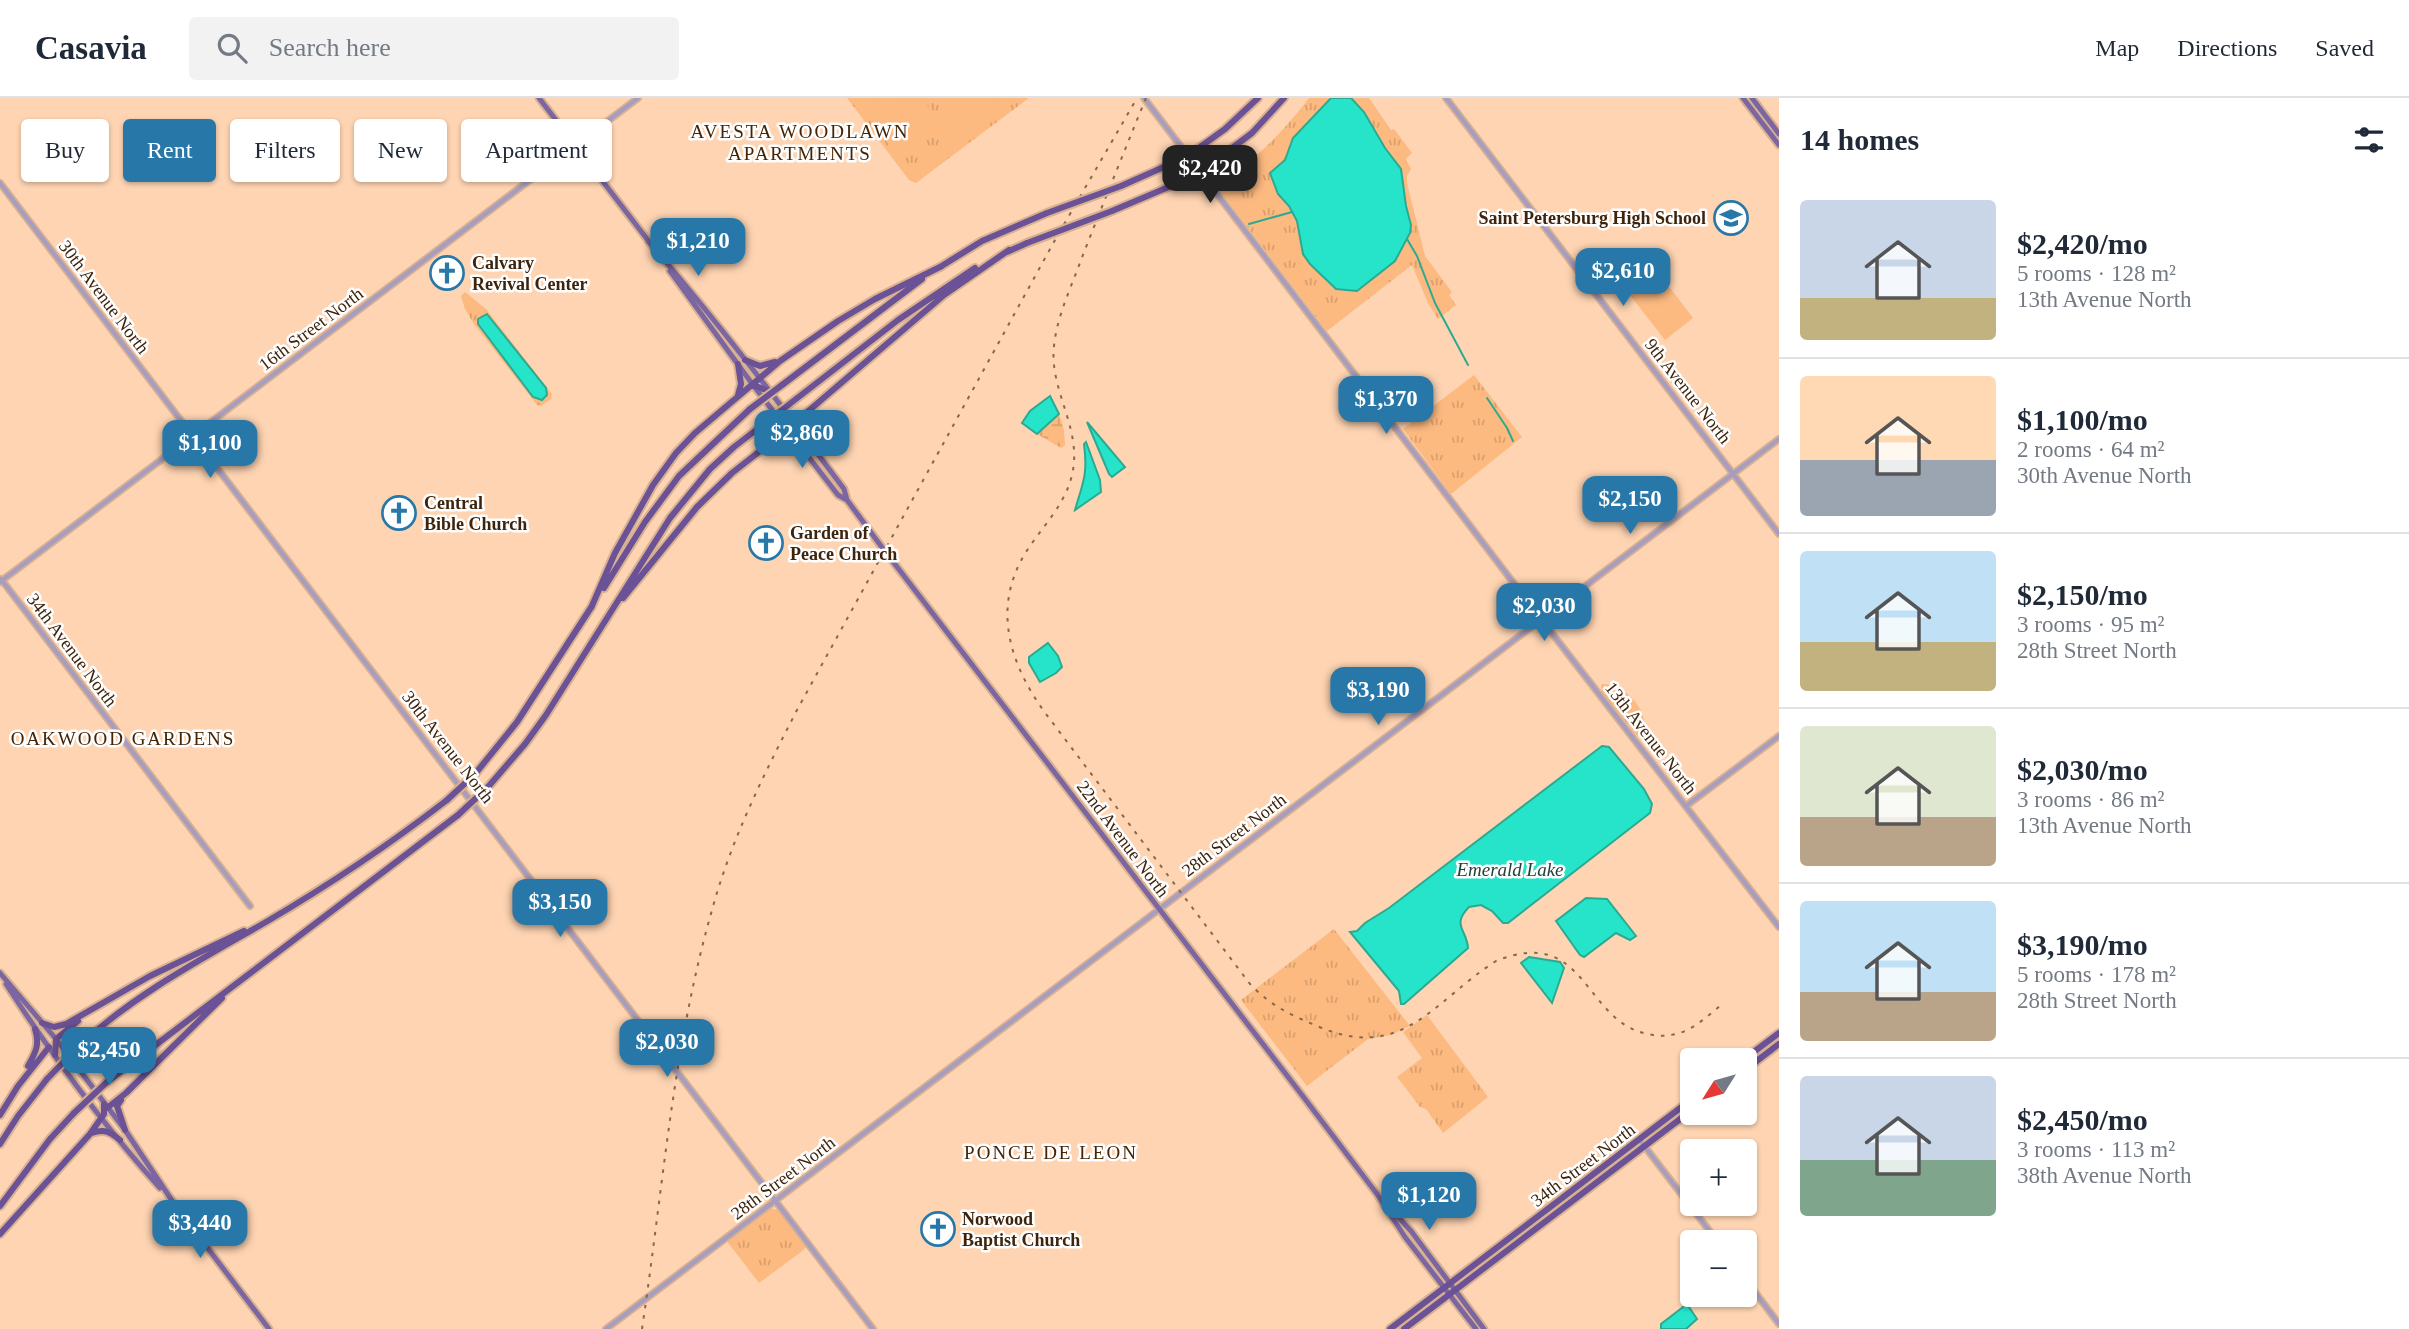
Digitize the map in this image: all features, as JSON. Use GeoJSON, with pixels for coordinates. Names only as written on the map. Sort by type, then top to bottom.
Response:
{"type":"FeatureCollection","features":[{"type":"Feature","properties":{"kind":"highway"},"geometry":{"type":"LineString","coordinates":[[591,608],[615,553],[653,485],[685,443],[780,361],[856,310],[982,241],[1166,166],[1225,129],[1258,98]]}},
{"type":"Feature","properties":{"kind":"highway"},"geometry":{"type":"LineString","coordinates":[[0,1206],[50,1139],[107,1082],[458,815],[488,788],[532,734],[688,494],[734,447],[944,288],[1009,250],[1178,183],[1212,163],[1252,133],[1284,98]]}},
{"type":"Feature","properties":{"kind":"highway"},"geometry":{"type":"LineString","coordinates":[[775,414],[792,420],[799,419],[944,295],[1009,250]]}},
{"type":"Feature","properties":{"kind":"highway"},"geometry":{"type":"LineString","coordinates":[[0,1144],[47,1079],[106,1021],[144,995],[358,865],[447,800],[475,774],[512,729],[645,522],[678,476],[750,409],[942,265]]}},
{"type":"Feature","properties":{"kind":"highway"},"geometry":{"type":"LineString","coordinates":[[745,359],[760,366],[780,361]]}},
{"type":"Feature","properties":{"kind":"highway"},"geometry":{"type":"LineString","coordinates":[[737,397],[741,384],[738,364]]}},
{"type":"Feature","properties":{"kind":"highway"},"geometry":{"type":"LineString","coordinates":[[753,385],[771,392]]}},
{"type":"Feature","properties":{"kind":"highway"},"geometry":{"type":"LineString","coordinates":[[813,447],[806,422],[814,408]]}},
{"type":"Feature","properties":{"kind":"highway"},"geometry":{"type":"LineString","coordinates":[[609,615],[697,507],[732,473],[786,429],[792,420]]}},
{"type":"Feature","properties":{"kind":"highway"},"geometry":{"type":"LineString","coordinates":[[775,439],[785,439],[800,446]]}},
{"type":"Feature","properties":{"kind":"highway"},"geometry":{"type":"LineString","coordinates":[[42,1023],[60,1027],[150,976],[277,915]]}},
{"type":"Feature","properties":{"kind":"highway"},"geometry":{"type":"LineString","coordinates":[[125,1130],[117,1106],[126,1093],[234,985]]}},
{"type":"Feature","properties":{"kind":"highway"},"geometry":{"type":"LineString","coordinates":[[18,1086],[52,1050],[56,1039],[90,1011]]}},
{"type":"Feature","properties":{"kind":"highway"},"geometry":{"type":"LineString","coordinates":[[0,1115],[38,1046],[35,1029]]}},
{"type":"Feature","properties":{"kind":"highway"},"geometry":{"type":"LineString","coordinates":[[1757,1050],[1779,1033]]}},
{"type":"Feature","properties":{"kind":"highway"},"geometry":{"type":"LineString","coordinates":[[1757,1061],[1779,1044]]}},
{"type":"Feature","properties":{"kind":"highway"},"geometry":{"type":"LineString","coordinates":[[0,1234],[89,1134],[105,1106],[126,1093]]}},
{"type":"Feature","properties":{"kind":"highway","name":"34th Street North"},"geometry":{"type":"LineString","coordinates":[[1390,1329],[1680,1108]]}},
{"type":"Feature","properties":{"kind":"highway","name":"34th Street North"},"geometry":{"type":"LineString","coordinates":[[1404,1329],[1680,1119]]}},
{"type":"Feature","properties":{"kind":"highway"},"geometry":{"type":"LineString","coordinates":[[89,1134],[110,1131],[120,1140]]}},
{"type":"Feature","properties":{"kind":"highway"},"geometry":{"type":"LineString","coordinates":[[1522,1228],[1526,1237]]}},
{"type":"Feature","properties":{"kind":"main road","name":"22nd Avenue North"},"geometry":{"type":"LineString","coordinates":[[539,98],[555,119]]}},
{"type":"Feature","properties":{"kind":"main road"},"geometry":{"type":"LineString","coordinates":[[1743,98],[1779,145]]}},
{"type":"Feature","properties":{"kind":"main road"},"geometry":{"type":"LineString","coordinates":[[1752,98],[1779,134]]}},
{"type":"Feature","properties":{"kind":"main road","name":"22nd Avenue North"},"geometry":{"type":"LineString","coordinates":[[603,182],[786,429],[838,495],[848,500]]}},
{"type":"Feature","properties":{"kind":"main road","name":"22nd Avenue North"},"geometry":{"type":"LineString","coordinates":[[648,241],[701,302],[813,447],[844,489],[848,500],[1377,1194],[1405,1237],[1476,1329]]}},
{"type":"Feature","properties":{"kind":"main road"},"geometry":{"type":"LineString","coordinates":[[0,974],[56,1039],[125,1130],[175,1205]]}},
{"type":"Feature","properties":{"kind":"main road"},"geometry":{"type":"LineString","coordinates":[[0,974],[35,1029],[101,1117],[175,1205],[269,1329]]}},
{"type":"Feature","properties":{"kind":"main road"},"geometry":{"type":"LineString","coordinates":[[52,1050],[73,1063]]}},
{"type":"Feature","properties":{"kind":"main road"},"geometry":{"type":"LineString","coordinates":[[86,1097],[105,1106]]}},
{"type":"Feature","properties":{"kind":"main road","name":"22nd Avenue North"},"geometry":{"type":"LineString","coordinates":[[1377,1194],[1411,1231],[1484,1329]]}},
{"type":"Feature","properties":{"kind":"street","name":"16th Street North"},"geometry":{"type":"LineString","coordinates":[[610,119],[638,98]]}},
{"type":"Feature","properties":{"kind":"street","name":"13th Avenue North"},"geometry":{"type":"LineString","coordinates":[[1144,98],[1779,927]]}},
{"type":"Feature","properties":{"kind":"street","name":"9th Avenue North"},"geometry":{"type":"LineString","coordinates":[[1446,98],[1779,534]]}},
{"type":"Feature","properties":{"kind":"street","name":"16th Street North"},"geometry":{"type":"LineString","coordinates":[[1,581],[527,182]]}},
{"type":"Feature","properties":{"kind":"street","name":"30th Avenue North"},"geometry":{"type":"LineString","coordinates":[[0,183],[873,1329]]}},
{"type":"Feature","properties":{"kind":"street","name":"28th Street North"},"geometry":{"type":"LineString","coordinates":[[606,1329],[1779,439]]}},
{"type":"Feature","properties":{"kind":"street","name":"34th Avenue North"},"geometry":{"type":"LineString","coordinates":[[1,581],[250,906]]}},
{"type":"Feature","properties":{"kind":"street"},"geometry":{"type":"LineString","coordinates":[[1686,806],[1779,736]]}},
{"type":"Feature","properties":{"kind":"street"},"geometry":{"type":"LineString","coordinates":[[1639,1139],[1708,1230]]}},
{"type":"Feature","properties":{"kind":"street"},"geometry":{"type":"LineString","coordinates":[[1757,1295],[1779,1324]]}},
{"type":"Feature","properties":{"kind":"green space"},"geometry":{"type":"Polygon","coordinates":[[[847,98],[1029,98],[916,183],[909,180],[847,98]]]}},
{"type":"Feature","properties":{"kind":"green space"},"geometry":{"type":"Polygon","coordinates":[[[883,98],[909,99],[925,104],[940,123],[897,155],[862,109],[883,98]]]}},
{"type":"Feature","properties":{"kind":"green space"},"geometry":{"type":"Polygon","coordinates":[[[942,98],[990,98],[1002,114],[955,149],[942,125],[942,98]]]}},
{"type":"Feature","properties":{"kind":"green space"},"geometry":{"type":"Polygon","coordinates":[[[1309,98],[1369,98],[1391,130],[1394,129],[1412,153],[1406,159],[1411,169],[1407,183],[1425,256],[1452,292],[1449,295],[1456,305],[1438,319],[1412,265],[1327,331],[1217,187],[1266,146],[1309,98]]]}},
{"type":"Feature","properties":{"kind":"green space"},"geometry":{"type":"Polygon","coordinates":[[[1655,268],[1693,318],[1665,340],[1626,290],[1655,268]]]}},
{"type":"Feature","properties":{"kind":"green space"},"geometry":{"type":"Polygon","coordinates":[[[465,292],[486,309],[552,394],[551,399],[541,406],[537,405],[474,324],[461,296],[465,292]]]}},
{"type":"Feature","properties":{"kind":"green space"},"geometry":{"type":"Polygon","coordinates":[[[1474,375],[1522,437],[1451,494],[1403,429],[1474,375]]]}},
{"type":"Feature","properties":{"kind":"green space"},"geometry":{"type":"Polygon","coordinates":[[[1059,414],[1065,445],[1061,448],[1037,434],[1059,414]]]}},
{"type":"Feature","properties":{"kind":"green space"},"geometry":{"type":"Polygon","coordinates":[[[1602,684],[1620,689],[1636,702],[1644,719],[1642,738],[1637,736],[1602,692],[1602,684]]]}},
{"type":"Feature","properties":{"kind":"green space"},"geometry":{"type":"Polygon","coordinates":[[[1334,929],[1410,1026],[1391,1035],[1368,1039],[1307,1086],[1241,1000],[1334,929]]]}},
{"type":"Feature","properties":{"kind":"green space"},"geometry":{"type":"Polygon","coordinates":[[[1427,1015],[1488,1097],[1443,1133],[1397,1077],[1422,1058],[1403,1032],[1427,1015]]]}},
{"type":"Feature","properties":{"kind":"green space"},"geometry":{"type":"Polygon","coordinates":[[[770,1208],[783,1214],[806,1247],[759,1283],[726,1240],[770,1208]]]}},
{"type":"Feature","properties":{"kind":"water"},"geometry":{"type":"Polygon","coordinates":[[[1331,98],[1351,98],[1364,112],[1401,169],[1411,225],[1410,233],[1395,261],[1357,291],[1336,289],[1310,264],[1303,254],[1297,221],[1278,194],[1270,173],[1285,160],[1293,138],[1331,98]]]}},
{"type":"Feature","properties":{"kind":"water"},"geometry":{"type":"Polygon","coordinates":[[[487,314],[546,388],[547,395],[542,400],[533,397],[478,324],[478,319],[487,314]]]}},
{"type":"Feature","properties":{"kind":"water"},"geometry":{"type":"Polygon","coordinates":[[[1050,396],[1059,414],[1037,434],[1022,423],[1030,411],[1050,396]]]}},
{"type":"Feature","properties":{"kind":"water"},"geometry":{"type":"Polygon","coordinates":[[[1087,422],[1125,467],[1112,477],[1109,474],[1087,422]]]}},
{"type":"Feature","properties":{"kind":"water"},"geometry":{"type":"Polygon","coordinates":[[[1086,442],[1100,480],[1101,492],[1075,510],[1084,478],[1086,442]]]}},
{"type":"Feature","properties":{"kind":"water"},"geometry":{"type":"Polygon","coordinates":[[[1048,643],[1062,667],[1040,682],[1029,663],[1029,657],[1048,643]]]}},
{"type":"Feature","properties":{"kind":"water","name":"Emerald Lake"},"geometry":{"type":"Polygon","coordinates":[[[1602,746],[1609,747],[1644,789],[1652,804],[1650,813],[1508,923],[1503,923],[1492,911],[1481,905],[1469,907],[1461,918],[1461,928],[1468,948],[1401,1004],[1399,991],[1350,932],[1357,931],[1389,908],[1602,746]]]}},
{"type":"Feature","properties":{"kind":"water"},"geometry":{"type":"Polygon","coordinates":[[[1586,898],[1607,899],[1636,936],[1630,940],[1616,933],[1584,957],[1580,955],[1556,921],[1586,898]]]}},
{"type":"Feature","properties":{"kind":"water"},"geometry":{"type":"Polygon","coordinates":[[[1529,957],[1560,962],[1564,968],[1552,1003],[1521,963],[1529,957]]]}},
{"type":"Feature","properties":{"kind":"water"},"geometry":{"type":"Polygon","coordinates":[[[1683,1307],[1689,1307],[1697,1319],[1686,1329],[1661,1329],[1661,1324],[1683,1307]]]}},
{"type":"Feature","properties":{"kind":"waterway"},"geometry":{"type":"LineString","coordinates":[[1249,224],[1292,212]]}},
{"type":"Feature","properties":{"kind":"waterway"},"geometry":{"type":"LineString","coordinates":[[1407,239],[1417,256],[1435,303],[1468,365]]}},
{"type":"Feature","properties":{"kind":"waterway"},"geometry":{"type":"LineString","coordinates":[[1487,398],[1513,441]]}},
{"type":"Feature","properties":{"kind":"railway"},"geometry":{"type":"LineString","coordinates":[[642,1329],[670,1118],[688,1013],[712,910],[739,833],[797,710],[1055,240],[1137,98]]}},
{"type":"Feature","properties":{"kind":"railway"},"geometry":{"type":"LineString","coordinates":[[1146,98],[1061,313],[1056,335],[1054,363],[1073,442],[1072,475],[1059,506],[1026,552],[1015,573],[1007,615],[1015,656],[1033,695],[1250,984],[1273,1004],[1317,1026],[1347,1036],[1372,1037],[1395,1033],[1415,1023],[1496,961],[1526,953],[1549,955],[1567,965],[1610,1012],[1627,1026],[1648,1034],[1666,1035],[1685,1031],[1720,1006]]}},
{"type":"Feature","properties":{"kind":"place","name":"Saint Petersburg High School"},"geometry":{"type":"Point","coordinates":[1731,218]}},
{"type":"Feature","properties":{"kind":"place","name":"Calvary Revival Center"},"geometry":{"type":"Point","coordinates":[447,273]}},
{"type":"Feature","properties":{"kind":"place","name":"Central Bible Church"},"geometry":{"type":"Point","coordinates":[399,513]}},
{"type":"Feature","properties":{"kind":"place","name":"Garden of Peace Church"},"geometry":{"type":"Point","coordinates":[766,543]}},
{"type":"Feature","properties":{"kind":"place","name":"Norwood Baptist Church"},"geometry":{"type":"Point","coordinates":[938,1229]}},
{"type":"Feature","properties":{"kind":"district","name":"AVESTA WOODLAWN APARTMENTS"},"geometry":{"type":"Point","coordinates":[800,142]}},
{"type":"Feature","properties":{"kind":"district","name":"OAKWOOD GARDENS"},"geometry":{"type":"Point","coordinates":[123,738]}},
{"type":"Feature","properties":{"kind":"district","name":"PONCE DE LEON"},"geometry":{"type":"Point","coordinates":[1051,1152]}}]}
